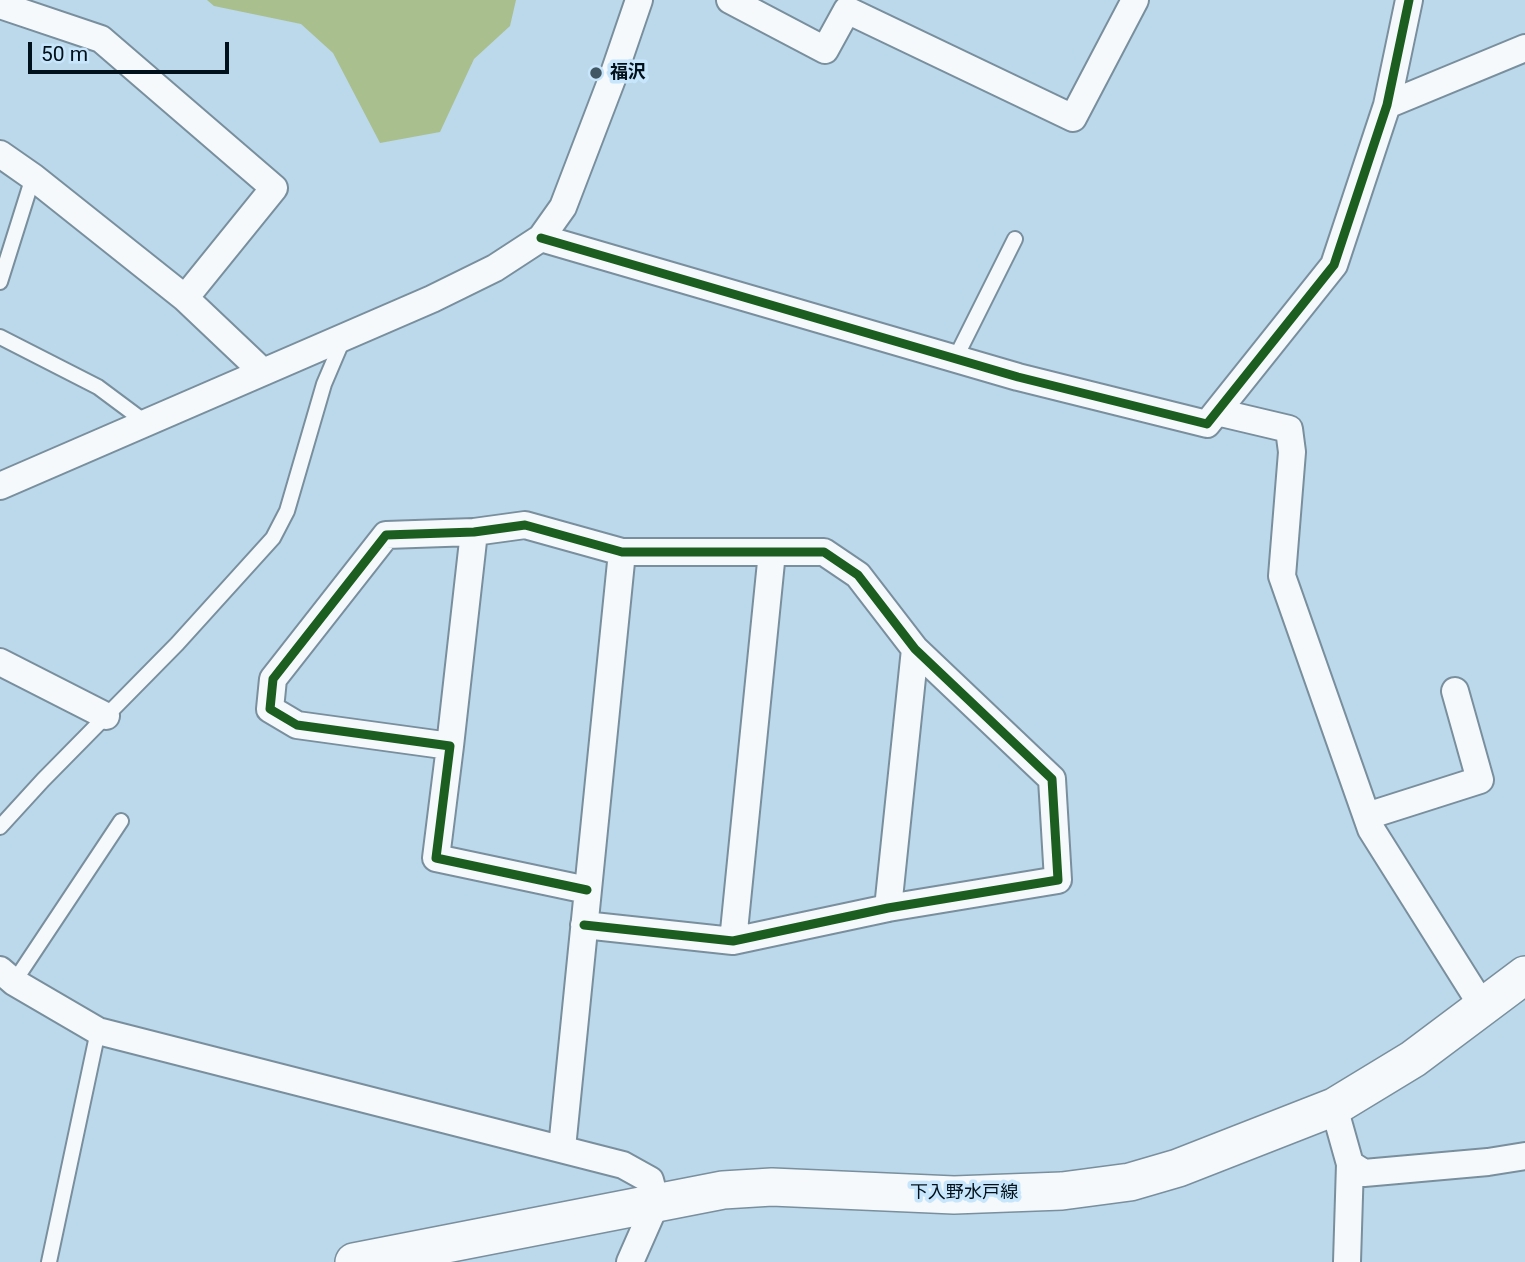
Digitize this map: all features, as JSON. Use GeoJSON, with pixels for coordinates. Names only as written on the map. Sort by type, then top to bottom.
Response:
{"type":"FeatureCollection","features":[{"type":"Feature","properties":{"kind":"main road","name":"下入野水戸線"},"geometry":{"type":"LineString","coordinates":[[354,1262],[723,1190],[772,1187],[954,1195],[1062,1191],[1130,1182],[1178,1168],[1334,1107],[1413,1059],[1525,975]]}},
{"type":"Feature","properties":{"kind":"street"},"geometry":{"type":"LineString","coordinates":[[0,486],[432,299],[495,268],[541,238],[563,207],[639,0]]}},
{"type":"Feature","properties":{"kind":"street"},"geometry":{"type":"LineString","coordinates":[[730,0],[825,50],[847,10],[1073,118],[1135,0]]}},
{"type":"Feature","properties":{"kind":"street"},"geometry":{"type":"LineString","coordinates":[[541,238],[1018,377],[1208,424],[1334,265],[1387,105],[1409,0]]}},
{"type":"Feature","properties":{"kind":"street"},"geometry":{"type":"LineString","coordinates":[[0,5],[102,39],[274,188],[186,298]]}},
{"type":"Feature","properties":{"kind":"street"},"geometry":{"type":"LineString","coordinates":[[1387,105],[1525,47]]}},
{"type":"Feature","properties":{"kind":"street"},"geometry":{"type":"LineString","coordinates":[[0,154],[186,298],[262,371]]}},
{"type":"Feature","properties":{"kind":"street"},"geometry":{"type":"LineString","coordinates":[[1217,412],[1289,429],[1292,452],[1282,576],[1371,829],[1483,1006]]}},
{"type":"Feature","properties":{"kind":"street"},"geometry":{"type":"LineString","coordinates":[[450,746],[297,725],[270,709],[274,679],[386,534],[474,532],[525,525],[622,552],[824,552],[858,575],[915,649],[1052,779],[1058,880],[888,908],[733,940],[584,925]]}},
{"type":"Feature","properties":{"kind":"street"},"geometry":{"type":"LineString","coordinates":[[474,532],[436,858],[587,890]]}},
{"type":"Feature","properties":{"kind":"street"},"geometry":{"type":"LineString","coordinates":[[562,1148],[622,552]]}},
{"type":"Feature","properties":{"kind":"street"},"geometry":{"type":"LineString","coordinates":[[733,940],[772,552]]}},
{"type":"Feature","properties":{"kind":"street"},"geometry":{"type":"LineString","coordinates":[[888,908],[915,649]]}},
{"type":"Feature","properties":{"kind":"street"},"geometry":{"type":"LineString","coordinates":[[0,662],[106,716]]}},
{"type":"Feature","properties":{"kind":"street"},"geometry":{"type":"LineString","coordinates":[[1367,816],[1480,780],[1455,691]]}},
{"type":"Feature","properties":{"kind":"street"},"geometry":{"type":"LineString","coordinates":[[7,976],[98,1031],[623,1165],[649,1180],[656,1203],[630,1262]]}},
{"type":"Feature","properties":{"kind":"street"},"geometry":{"type":"LineString","coordinates":[[1334,1107],[1350,1164],[1347,1262]]}},
{"type":"Feature","properties":{"kind":"street"},"geometry":{"type":"LineString","coordinates":[[1350,1164],[1364,1172],[1488,1162],[1525,1156]]}},
{"type":"Feature","properties":{"kind":"lane"},"geometry":{"type":"LineString","coordinates":[[0,282],[33,177]]}},
{"type":"Feature","properties":{"kind":"lane"},"geometry":{"type":"LineString","coordinates":[[955,359],[1015,239]]}},
{"type":"Feature","properties":{"kind":"lane"},"geometry":{"type":"LineString","coordinates":[[0,827],[177,644],[273,538],[286,511],[324,384],[344,336]]}},
{"type":"Feature","properties":{"kind":"lane"},"geometry":{"type":"LineString","coordinates":[[0,337],[98,387],[145,422]]}},
{"type":"Feature","properties":{"kind":"lane"},"geometry":{"type":"LineString","coordinates":[[7,976],[121,821]]}},
{"type":"Feature","properties":{"kind":"lane"},"geometry":{"type":"LineString","coordinates":[[49,1262],[98,1031]]}},
{"type":"Feature","properties":{"kind":"green space"},"geometry":{"type":"Polygon","coordinates":[[[207,0],[516,0],[510,26],[474,59],[440,132],[380,143],[333,53],[301,24],[214,6],[207,0]]]}},
{"type":"Feature","properties":{"kind":"cycle path"},"geometry":{"type":"LineString","coordinates":[[541,238],[1018,377],[1207,424],[1334,265],[1387,105],[1409,0]]}},
{"type":"Feature","properties":{"kind":"cycle path"},"geometry":{"type":"LineString","coordinates":[[584,925],[733,941],[888,908],[1058,880],[1052,779],[915,649],[858,575],[824,552],[622,552],[525,525],[474,532],[386,535],[273,679],[270,709],[297,725],[450,746],[436,858],[587,890]]}},
{"type":"Feature","properties":{"kind":"place","name":"福沢"},"geometry":{"type":"Point","coordinates":[596,73]}}]}
